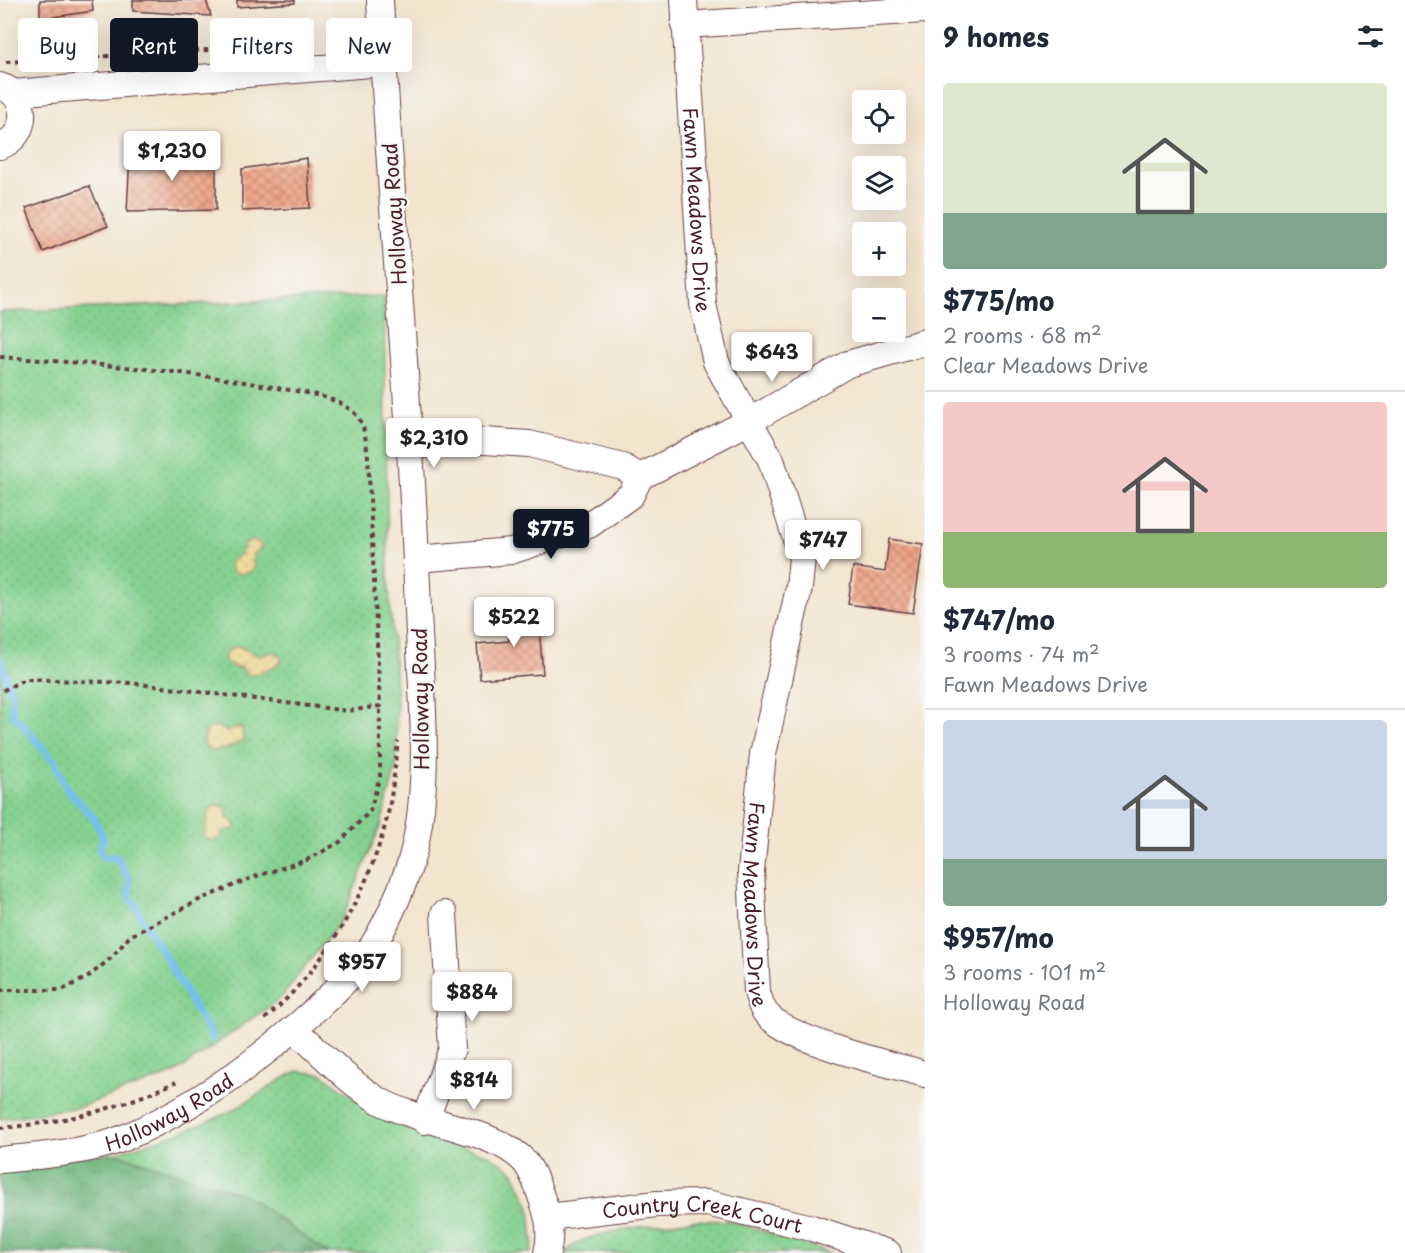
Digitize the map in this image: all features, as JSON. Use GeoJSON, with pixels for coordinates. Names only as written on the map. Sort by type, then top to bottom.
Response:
{"type":"FeatureCollection","features":[{"type":"Feature","properties":{"kind":"street","name":"Holloway Road"},"geometry":{"type":"LineString","coordinates":[[380,0],[381,18]]}},
{"type":"Feature","properties":{"kind":"street"},"geometry":{"type":"LineString","coordinates":[[684,12],[925,10]]}},
{"type":"Feature","properties":{"kind":"street","name":"Fawn Meadows Drive"},"geometry":{"type":"LineString","coordinates":[[684,12],[703,304],[708,336],[716,362],[771,460],[802,558],[799,588],[763,754],[752,861],[754,962],[757,992],[763,1010],[776,1022],[799,1035],[833,1048],[925,1074]]}},
{"type":"Feature","properties":{"kind":"street"},"geometry":{"type":"LineString","coordinates":[[7,90],[326,67]]}},
{"type":"Feature","properties":{"kind":"street","name":"Holloway Road"},"geometry":{"type":"LineString","coordinates":[[0,1160],[57,1153],[122,1139],[220,1086],[258,1061],[331,995],[367,955],[391,912],[409,867],[420,821],[423,726],[411,446],[384,72]]}},
{"type":"Feature","properties":{"kind":"street"},"geometry":{"type":"LineString","coordinates":[[0,146],[13,139],[23,121],[20,101],[7,90]]}},
{"type":"Feature","properties":{"kind":"street"},"geometry":{"type":"LineString","coordinates":[[417,559],[511,551],[589,525],[631,495],[640,477],[750,421],[848,364],[925,342]]}},
{"type":"Feature","properties":{"kind":"street"},"geometry":{"type":"LineString","coordinates":[[411,446],[470,440],[529,444],[623,466],[640,477]]}},
{"type":"Feature","properties":{"kind":"street"},"geometry":{"type":"LineString","coordinates":[[425,1120],[452,1049],[444,914]]}},
{"type":"Feature","properties":{"kind":"street"},"geometry":{"type":"LineString","coordinates":[[294,1029],[376,1099],[425,1120],[488,1138],[508,1148],[525,1163],[538,1186],[548,1217],[550,1241],[547,1253]]}},
{"type":"Feature","properties":{"kind":"street","name":"Country Creek Court"},"geometry":{"type":"LineString","coordinates":[[548,1217],[657,1204],[707,1203],[813,1228],[888,1253]]}},
{"type":"Feature","properties":{"kind":"path"},"geometry":{"type":"LineString","coordinates":[[0,62],[210,50]]}},
{"type":"Feature","properties":{"kind":"path"},"geometry":{"type":"LineString","coordinates":[[0,357],[158,369],[236,380],[326,398],[351,410],[363,424],[368,456],[380,706],[381,776],[370,811],[340,842],[307,860],[254,877],[130,936],[111,958],[88,977],[62,990],[0,990]]}},
{"type":"Feature","properties":{"kind":"path"},"geometry":{"type":"LineString","coordinates":[[0,692],[23,681],[131,683],[348,711],[380,706]]}},
{"type":"Feature","properties":{"kind":"path"},"geometry":{"type":"LineString","coordinates":[[260,1023],[285,1001],[315,966],[339,931],[361,890],[382,836],[392,793],[398,739]]}},
{"type":"Feature","properties":{"kind":"path"},"geometry":{"type":"LineString","coordinates":[[0,1128],[79,1118],[129,1103],[180,1080]]}},
{"type":"Feature","properties":{"kind":"green space"},"geometry":{"type":"Polygon","coordinates":[[[384,296],[388,574],[397,699],[396,768],[381,824],[342,919],[281,998],[175,1073],[79,1107],[0,1119],[0,312],[384,296]]]}},
{"type":"Feature","properties":{"kind":"green space"},"geometry":{"type":"Polygon","coordinates":[[[298,1071],[322,1074],[383,1119],[429,1137],[489,1155],[513,1171],[530,1207],[533,1242],[531,1253],[327,1253],[247,1196],[115,1153],[173,1135],[215,1118],[298,1071]]]}},
{"type":"Feature","properties":{"kind":"green space"},"geometry":{"type":"Polygon","coordinates":[[[115,1153],[247,1196],[327,1253],[0,1253],[0,1166],[115,1153]]]}},
{"type":"Feature","properties":{"kind":"green space"},"geometry":{"type":"Polygon","coordinates":[[[692,1220],[730,1221],[832,1253],[566,1253],[574,1245],[604,1234],[692,1220]]]}},
{"type":"Feature","properties":{"kind":"sand"},"geometry":{"type":"Polygon","coordinates":[[[254,540],[260,544],[261,548],[253,554],[254,569],[243,574],[231,571],[230,562],[241,554],[245,544],[254,540]]]}},
{"type":"Feature","properties":{"kind":"sand"},"geometry":{"type":"Polygon","coordinates":[[[239,646],[258,656],[271,652],[277,653],[281,658],[281,663],[257,674],[248,675],[241,667],[233,667],[225,661],[224,657],[229,649],[239,646]]]}},
{"type":"Feature","properties":{"kind":"sand"},"geometry":{"type":"Polygon","coordinates":[[[210,727],[218,727],[227,732],[238,727],[242,728],[243,741],[225,749],[212,751],[204,745],[205,733],[210,727]]]}},
{"type":"Feature","properties":{"kind":"sand"},"geometry":{"type":"Polygon","coordinates":[[[217,805],[227,808],[227,818],[235,823],[235,829],[223,831],[219,839],[211,841],[204,836],[209,810],[217,805]]]}},
{"type":"Feature","properties":{"kind":"building"},"geometry":{"type":"Polygon","coordinates":[[[40,0],[92,0],[93,11],[40,18],[40,0]]]}},
{"type":"Feature","properties":{"kind":"building"},"geometry":{"type":"Polygon","coordinates":[[[133,0],[206,0],[211,16],[133,11],[133,0]]]}},
{"type":"Feature","properties":{"kind":"building"},"geometry":{"type":"Polygon","coordinates":[[[237,0],[295,0],[295,3],[237,7],[237,0]]]}},
{"type":"Feature","properties":{"kind":"building"},"geometry":{"type":"Polygon","coordinates":[[[130,153],[216,153],[216,210],[127,212],[130,153]]]}},
{"type":"Feature","properties":{"kind":"building"},"geometry":{"type":"Polygon","coordinates":[[[307,158],[310,208],[242,211],[242,169],[307,158]]]}},
{"type":"Feature","properties":{"kind":"building"},"geometry":{"type":"Polygon","coordinates":[[[89,186],[108,226],[43,252],[26,208],[89,186]]]}},
{"type":"Feature","properties":{"kind":"building"},"geometry":{"type":"Polygon","coordinates":[[[889,539],[923,544],[913,613],[848,604],[853,567],[885,572],[889,539]]]}},
{"type":"Feature","properties":{"kind":"building"},"geometry":{"type":"Polygon","coordinates":[[[537,606],[543,674],[480,679],[477,644],[509,641],[507,609],[537,606]]]}},
{"type":"Feature","properties":{"kind":"waterway"},"geometry":{"type":"LineString","coordinates":[[0,658],[13,699],[12,713],[55,762],[67,789],[93,817],[104,839],[99,849],[105,858],[117,857],[129,879],[129,895],[213,1039]]}}]}
